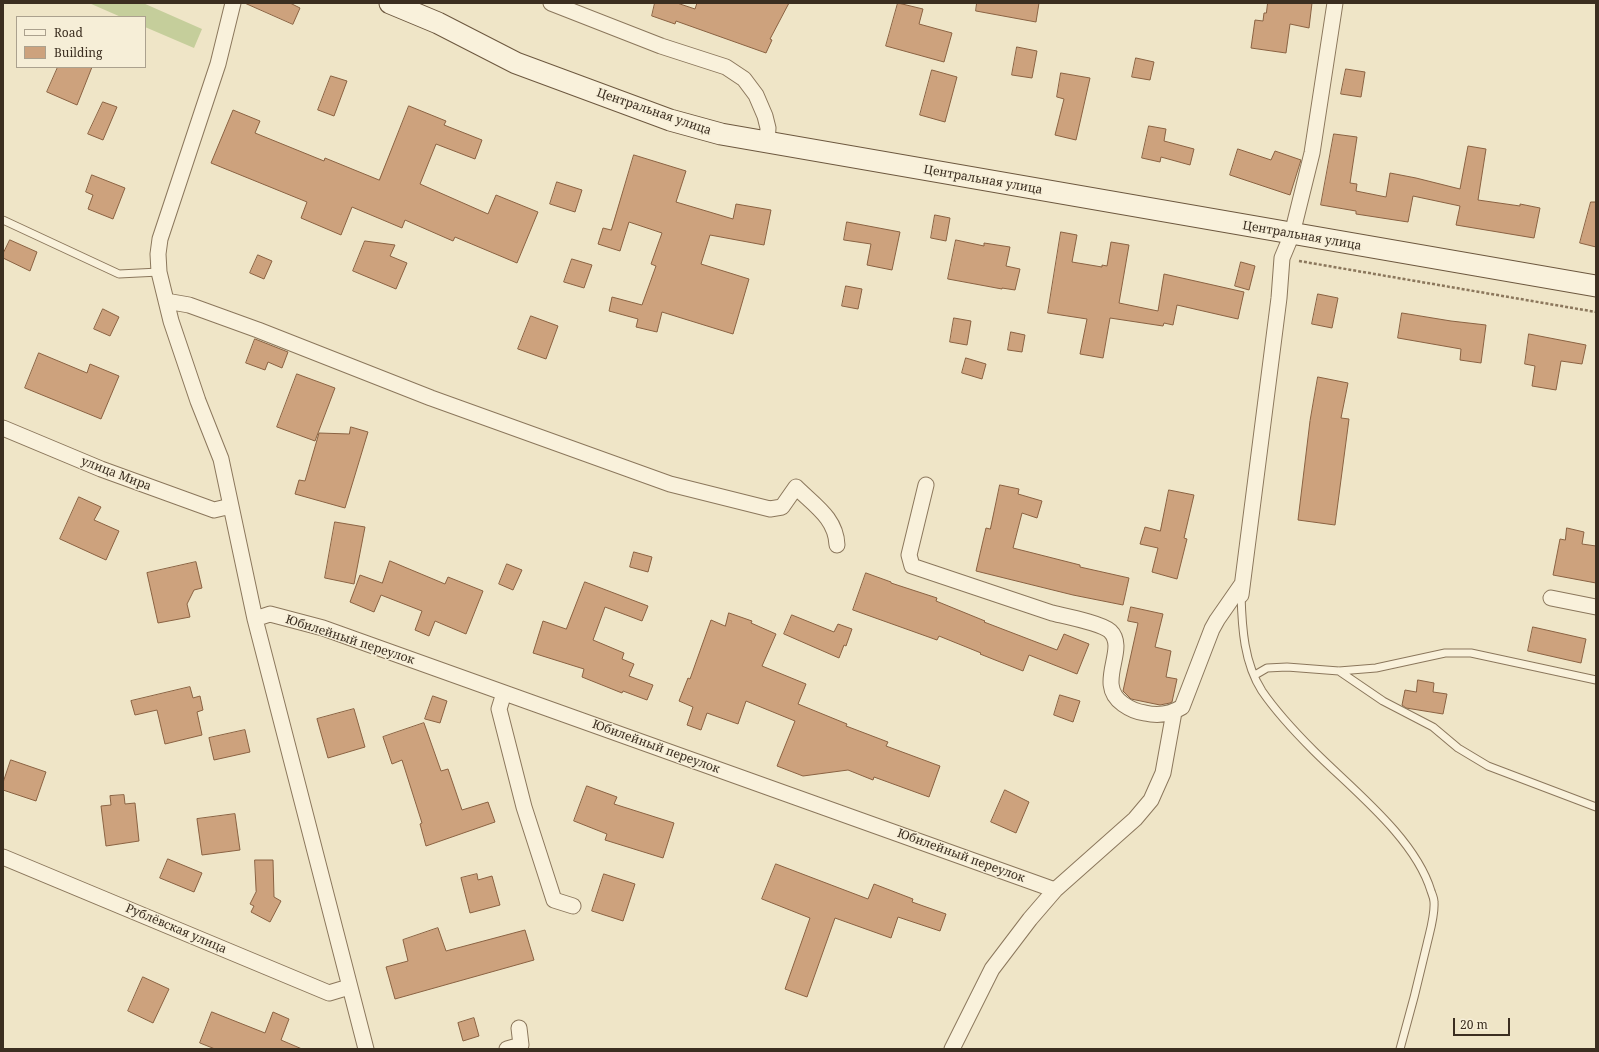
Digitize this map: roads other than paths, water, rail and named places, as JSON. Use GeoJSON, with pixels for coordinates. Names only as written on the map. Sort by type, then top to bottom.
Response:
{"type":"FeatureCollection","features":[{"type":"Feature","properties":{"kind":"street"},"geometry":{"type":"LineString","coordinates":[[233,3],[218,64],[160,239],[158,254],[159,272],[171,321],[198,401],[221,460],[255,619],[349,988],[366,1049]]}},
{"type":"Feature","properties":{"kind":"street","name":"Центральная улица"},"geometry":{"type":"LineString","coordinates":[[390,3],[438,23],[516,63],[670,120],[720,134],[1596,286]]}},
{"type":"Feature","properties":{"kind":"street"},"geometry":{"type":"LineString","coordinates":[[551,3],[661,46],[726,67],[744,79],[756,95],[765,116],[768,128],[766,143]]}},
{"type":"Feature","properties":{"kind":"street"},"geometry":{"type":"LineString","coordinates":[[926,485],[909,555],[912,566],[1052,613],[1069,616],[1110,630],[1115,638],[1116,652],[1110,675],[1112,691],[1118,701],[1133,711],[1153,715],[1174,712],[1182,706],[1188,695],[1216,620],[1242,590],[1279,298],[1282,258],[1292,234],[1312,153],[1335,3]]}},
{"type":"Feature","properties":{"kind":"street"},"geometry":{"type":"LineString","coordinates":[[166,301],[189,306],[258,330],[431,398],[670,484],[770,509],[782,506],[796,487],[819,508],[831,523],[836,534],[837,545]]}},
{"type":"Feature","properties":{"kind":"street","name":"улица Мира"},"geometry":{"type":"LineString","coordinates":[[3,428],[101,469],[214,510],[231,506]]}},
{"type":"Feature","properties":{"kind":"street"},"geometry":{"type":"LineString","coordinates":[[1551,598],[1596,607]]}},
{"type":"Feature","properties":{"kind":"street","name":"Юбилейный переулок"},"geometry":{"type":"LineString","coordinates":[[255,619],[270,614],[323,628],[1055,890]]}},
{"type":"Feature","properties":{"kind":"street"},"geometry":{"type":"LineString","coordinates":[[504,693],[499,709],[524,807],[554,900],[573,906]]}},
{"type":"Feature","properties":{"kind":"street"},"geometry":{"type":"LineString","coordinates":[[952,1049],[992,969],[1030,919],[1055,890],[1135,819],[1151,800],[1163,773],[1174,712]]}},
{"type":"Feature","properties":{"kind":"street","name":"Рублёвская улица"},"geometry":{"type":"LineString","coordinates":[[3,857],[329,993],[349,988]]}},
{"type":"Feature","properties":{"kind":"street"},"geometry":{"type":"LineString","coordinates":[[507,1049],[521,1045],[519,1028]]}},
{"type":"Feature","properties":{"kind":"lane"},"geometry":{"type":"LineString","coordinates":[[3,220],[119,274],[159,272]]}},
{"type":"Feature","properties":{"kind":"lane"},"geometry":{"type":"LineString","coordinates":[[1242,590],[1242,629],[1245,646],[1262,691],[1285,720],[1313,750],[1346,781],[1415,855],[1426,876],[1434,902],[1430,929],[1420,977],[1400,1049]]}},
{"type":"Feature","properties":{"kind":"lane"},"geometry":{"type":"LineString","coordinates":[[1255,675],[1267,668],[1287,667],[1339,670],[1376,668],[1445,653],[1471,653],[1596,680]]}},
{"type":"Feature","properties":{"kind":"lane"},"geometry":{"type":"LineString","coordinates":[[1339,670],[1383,701],[1433,727],[1458,748],[1488,766],[1596,807]]}}]}
